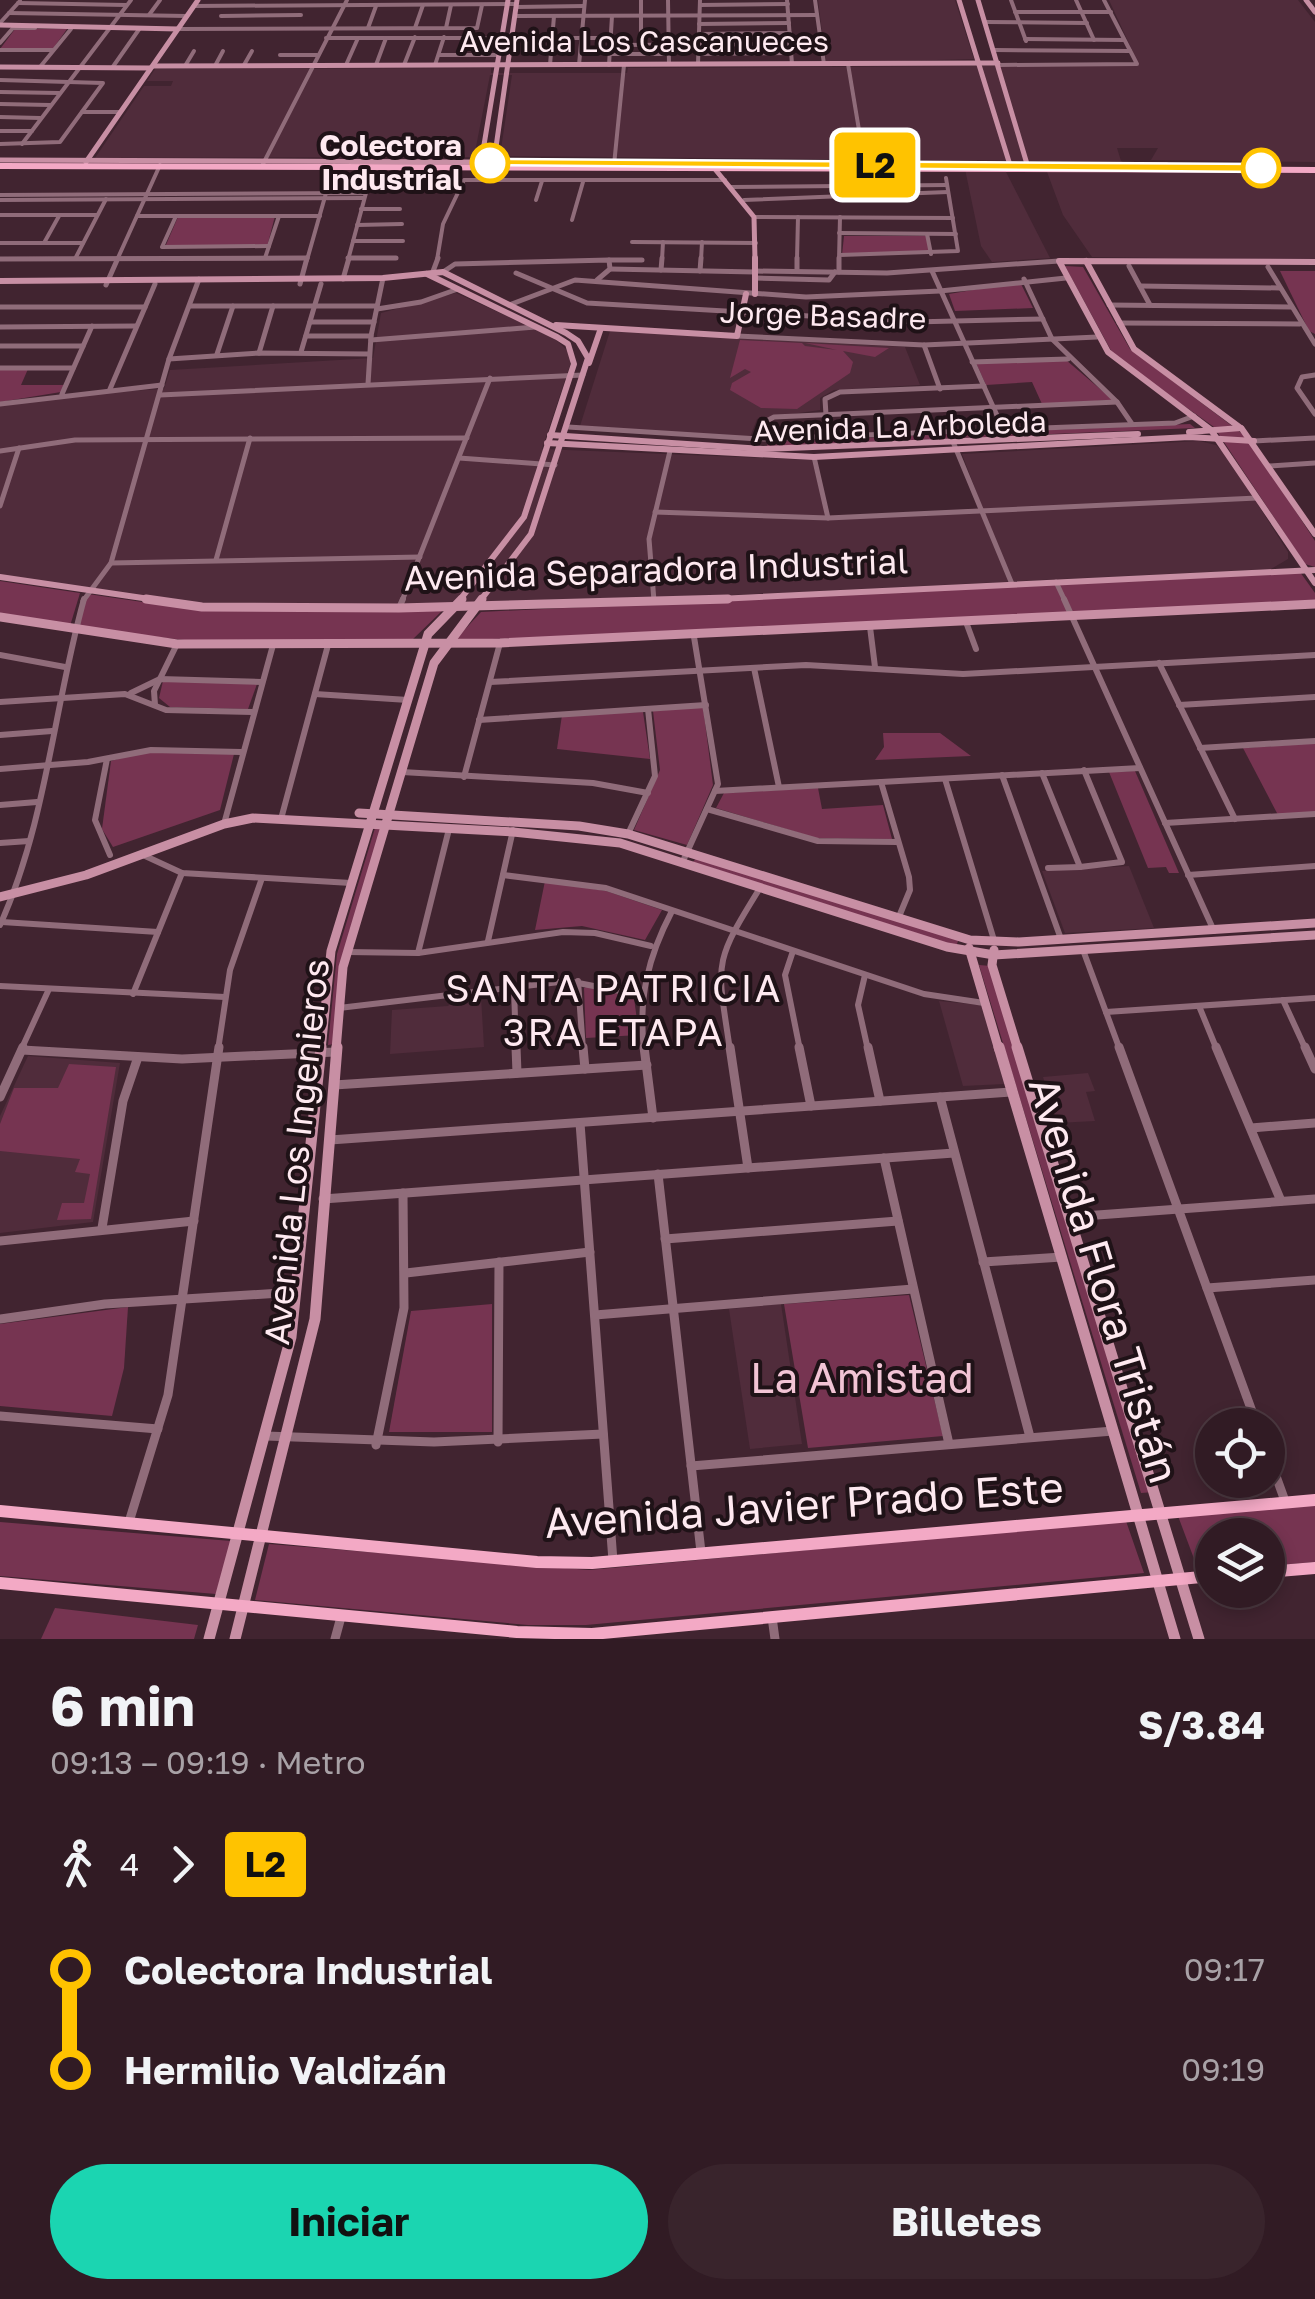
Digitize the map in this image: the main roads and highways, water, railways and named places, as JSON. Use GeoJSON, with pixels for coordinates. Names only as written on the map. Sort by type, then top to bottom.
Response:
{"type":"FeatureCollection","features":[{"type":"Feature","properties":{"kind":"main road"},"geometry":{"type":"LineString","coordinates":[[202,168],[243,160]]}},
{"type":"Feature","properties":{"kind":"main road"},"geometry":{"type":"LineString","coordinates":[[85,162],[160,167],[488,161],[808,167],[1010,165]]}},
{"type":"Feature","properties":{"kind":"main road"},"geometry":{"type":"LineString","coordinates":[[488,161],[614,162]]}},
{"type":"Feature","properties":{"kind":"main road"},"geometry":{"type":"LineString","coordinates":[[263,163],[334,166],[428,162]]}},
{"type":"Feature","properties":{"kind":"main road"},"geometry":{"type":"LineString","coordinates":[[0,164],[228,164]]}},
{"type":"Feature","properties":{"kind":"main road"},"geometry":{"type":"LineString","coordinates":[[712,165],[1315,168]]}},
{"type":"Feature","properties":{"kind":"main road"},"geometry":{"type":"LineString","coordinates":[[1028,165],[1184,170],[1315,168]]}},
{"type":"Feature","properties":{"kind":"main road","name":"Avenida Javier Prado Este"},"geometry":{"type":"LineString","coordinates":[[0,1511],[537,1562],[613,1562],[1315,1500]]}},
{"type":"Feature","properties":{"kind":"main road"},"geometry":{"type":"LineString","coordinates":[[1285,1571],[1315,1568]]}},
{"type":"Feature","properties":{"kind":"main road"},"geometry":{"type":"LineString","coordinates":[[0,1583],[244,1604],[517,1636],[617,1633],[1195,1578]]}},
{"type":"Feature","properties":{"kind":"metro line","name":"L2"},"geometry":{"type":"LineString","coordinates":[[490,163],[1261,168]]}},
{"type":"Feature","properties":{"kind":"place","name":"Colectora Industrial"},"geometry":{"type":"Point","coordinates":[490,163]}},
{"type":"Feature","properties":{"kind":"district","name":"SANTA PATRICIA 3RA ETAPA"},"geometry":{"type":"Point","coordinates":[614,1011]}},
{"type":"Feature","properties":{"kind":"park label","name":"La Amistad"},"geometry":{"type":"Point","coordinates":[862,1378]}}]}
